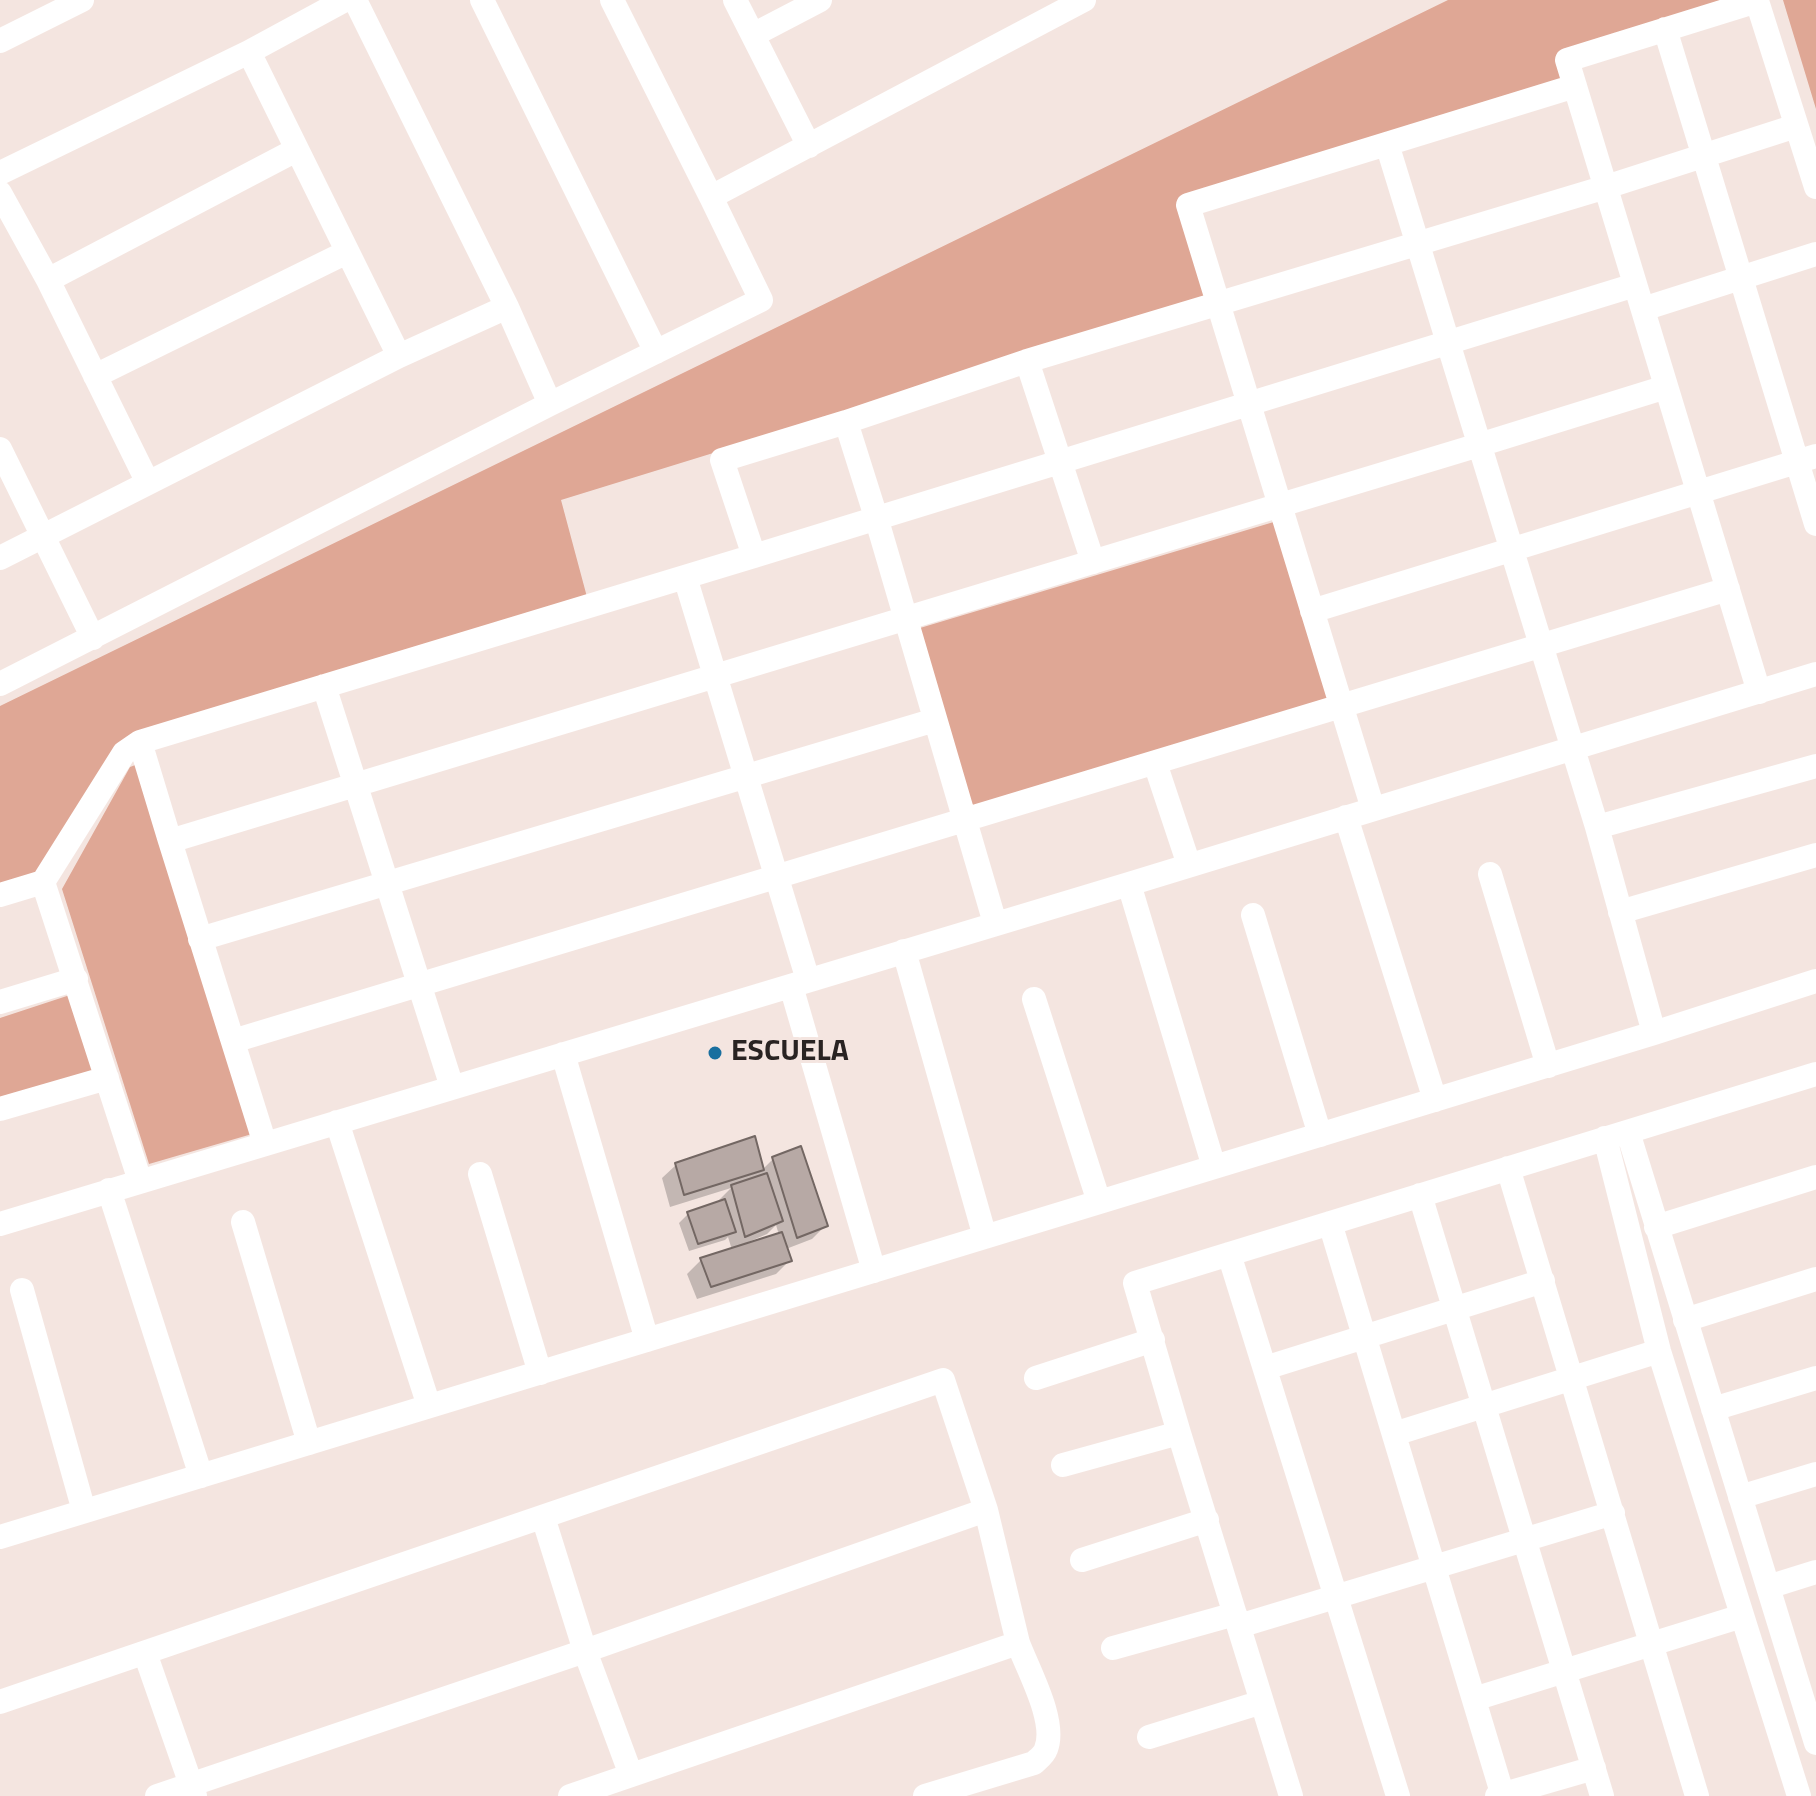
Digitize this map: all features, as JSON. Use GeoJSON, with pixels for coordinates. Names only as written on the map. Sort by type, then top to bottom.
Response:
{"type":"FeatureCollection","features":[{"type":"Feature","properties":{"kind":"street"},"geometry":{"type":"LineString","coordinates":[[0,41],[82,0]]}},
{"type":"Feature","properties":{"kind":"street"},"geometry":{"type":"LineString","coordinates":[[0,173],[249,52],[345,0]]}},
{"type":"Feature","properties":{"kind":"street"},"geometry":{"type":"LineString","coordinates":[[355,0],[507,307],[550,404]]}},
{"type":"Feature","properties":{"kind":"street"},"geometry":{"type":"LineString","coordinates":[[482,0],[656,352]]}},
{"type":"Feature","properties":{"kind":"street"},"geometry":{"type":"LineString","coordinates":[[0,684],[761,300],[612,0]]}},
{"type":"Feature","properties":{"kind":"street"},"geometry":{"type":"LineString","coordinates":[[735,0],[809,146]]}},
{"type":"Feature","properties":{"kind":"street"},"geometry":{"type":"LineString","coordinates":[[753,35],[820,0]]}},
{"type":"Feature","properties":{"kind":"street"},"geometry":{"type":"LineString","coordinates":[[711,197],[1084,0]]}},
{"type":"Feature","properties":{"kind":"street"},"geometry":{"type":"LineString","coordinates":[[1759,692],[1567,60],[1757,1],[1816,187]]}},
{"type":"Feature","properties":{"kind":"street"},"geometry":{"type":"LineString","coordinates":[[1665,29],[1741,278],[1806,459],[1816,524]]}},
{"type":"Feature","properties":{"kind":"street"},"geometry":{"type":"LineString","coordinates":[[249,52],[399,356]]}},
{"type":"Feature","properties":{"kind":"street"},"geometry":{"type":"LineString","coordinates":[[1373,809],[1188,205],[1575,86]]}},
{"type":"Feature","properties":{"kind":"street"},"geometry":{"type":"LineString","coordinates":[[754,556],[722,460],[1027,361],[1606,187],[1796,126]]}},
{"type":"Feature","properties":{"kind":"street"},"geometry":{"type":"LineString","coordinates":[[1387,144],[1597,827],[1654,1033]]}},
{"type":"Feature","properties":{"kind":"street"},"geometry":{"type":"LineString","coordinates":[[48,280],[296,150]]}},
{"type":"Feature","properties":{"kind":"street"},"geometry":{"type":"LineString","coordinates":[[0,193],[48,280],[148,483]]}},
{"type":"Feature","properties":{"kind":"street"},"geometry":{"type":"LineString","coordinates":[[95,376],[347,252]]}},
{"type":"Feature","properties":{"kind":"street"},"geometry":{"type":"LineString","coordinates":[[1643,309],[1816,254]]}},
{"type":"Feature","properties":{"kind":"street"},"geometry":{"type":"LineString","coordinates":[[0,895],[43,882],[124,753],[140,742],[1635,285]]}},
{"type":"Feature","properties":{"kind":"street"},"geometry":{"type":"LineString","coordinates":[[0,558],[399,356],[507,307]]}},
{"type":"Feature","properties":{"kind":"street"},"geometry":{"type":"LineString","coordinates":[[1027,361],[1093,562]]}},
{"type":"Feature","properties":{"kind":"street"},"geometry":{"type":"LineString","coordinates":[[170,841],[1666,387]]}},
{"type":"Feature","properties":{"kind":"street"},"geometry":{"type":"LineString","coordinates":[[846,422],[995,923]]}},
{"type":"Feature","properties":{"kind":"street"},"geometry":{"type":"LineString","coordinates":[[0,449],[93,638]]}},
{"type":"Feature","properties":{"kind":"street"},"geometry":{"type":"LineString","coordinates":[[1312,611],[1806,459]]}},
{"type":"Feature","properties":{"kind":"street"},"geometry":{"type":"LineString","coordinates":[[685,577],[777,878],[799,983],[874,1271]]}},
{"type":"Feature","properties":{"kind":"street"},"geometry":{"type":"LineString","coordinates":[[233,1041],[1728,589]]}},
{"type":"Feature","properties":{"kind":"street"},"geometry":{"type":"LineString","coordinates":[[2,1215],[109,1190],[265,1144],[1816,674]]}},
{"type":"Feature","properties":{"kind":"street"},"geometry":{"type":"LineString","coordinates":[[324,686],[452,1087]]}},
{"type":"Feature","properties":{"kind":"street"},"geometry":{"type":"LineString","coordinates":[[200,939],[935,720]]}},
{"type":"Feature","properties":{"kind":"street"},"geometry":{"type":"LineString","coordinates":[[140,742],[265,1144]]}},
{"type":"Feature","properties":{"kind":"street"},"geometry":{"type":"LineString","coordinates":[[1155,763],[1189,865]]}},
{"type":"Feature","properties":{"kind":"street"},"geometry":{"type":"LineString","coordinates":[[1597,827],[1816,766]]}},
{"type":"Feature","properties":{"kind":"street"},"geometry":{"type":"LineString","coordinates":[[1346,817],[1435,1100]]}},
{"type":"Feature","properties":{"kind":"street"},"geometry":{"type":"LineString","coordinates":[[1620,912],[1816,855]]}},
{"type":"Feature","properties":{"kind":"street"},"geometry":{"type":"LineString","coordinates":[[1490,874],[1548,1066]]}},
{"type":"Feature","properties":{"kind":"street"},"geometry":{"type":"LineString","coordinates":[[43,882],[140,1181]]}},
{"type":"Feature","properties":{"kind":"street"},"geometry":{"type":"LineString","coordinates":[[1129,884],[1214,1167]]}},
{"type":"Feature","properties":{"kind":"street"},"geometry":{"type":"LineString","coordinates":[[1253,915],[1320,1135]]}},
{"type":"Feature","properties":{"kind":"street"},"geometry":{"type":"LineString","coordinates":[[904,951],[985,1237]]}},
{"type":"Feature","properties":{"kind":"street"},"geometry":{"type":"LineString","coordinates":[[0,1002],[76,979]]}},
{"type":"Feature","properties":{"kind":"street"},"geometry":{"type":"LineString","coordinates":[[0,1537],[1548,1066],[1816,981]]}},
{"type":"Feature","properties":{"kind":"street"},"geometry":{"type":"LineString","coordinates":[[1034,999],[1099,1202]]}},
{"type":"Feature","properties":{"kind":"street"},"geometry":{"type":"LineString","coordinates":[[563,1054],[647,1340]]}},
{"type":"Feature","properties":{"kind":"street"},"geometry":{"type":"LineString","coordinates":[[1286,1795],[1262,1702],[1135,1283],[1816,1074]]}},
{"type":"Feature","properties":{"kind":"street"},"geometry":{"type":"LineString","coordinates":[[0,1109],[107,1078]]}},
{"type":"Feature","properties":{"kind":"street"},"geometry":{"type":"LineString","coordinates":[[337,1122],[429,1406]]}},
{"type":"Feature","properties":{"kind":"street"},"geometry":{"type":"LineString","coordinates":[[1617,1135],[1656,1227],[1768,1587],[1805,1672],[1816,1743]]}},
{"type":"Feature","properties":{"kind":"street"},"geometry":{"type":"LineString","coordinates":[[1617,1135],[1659,1351],[1799,1796]]}},
{"type":"Feature","properties":{"kind":"street"},"geometry":{"type":"LineString","coordinates":[[1508,1168],[1697,1796]]}},
{"type":"Feature","properties":{"kind":"street"},"geometry":{"type":"LineString","coordinates":[[480,1174],[540,1373]]}},
{"type":"Feature","properties":{"kind":"street"},"geometry":{"type":"LineString","coordinates":[[1656,1227],[1816,1177]]}},
{"type":"Feature","properties":{"kind":"street"},"geometry":{"type":"LineString","coordinates":[[109,1190],[201,1476]]}},
{"type":"Feature","properties":{"kind":"street"},"geometry":{"type":"LineString","coordinates":[[1420,1195],[1602,1796]]}},
{"type":"Feature","properties":{"kind":"street"},"geometry":{"type":"LineString","coordinates":[[243,1222],[309,1443]]}},
{"type":"Feature","properties":{"kind":"street"},"geometry":{"type":"LineString","coordinates":[[1330,1223],[1474,1699],[1500,1795],[1594,1768]]}},
{"type":"Feature","properties":{"kind":"street"},"geometry":{"type":"LineString","coordinates":[[1229,1254],[1398,1796]]}},
{"type":"Feature","properties":{"kind":"street"},"geometry":{"type":"LineString","coordinates":[[1685,1320],[1816,1279]]}},
{"type":"Feature","properties":{"kind":"street"},"geometry":{"type":"LineString","coordinates":[[1265,1368],[1543,1281]]}},
{"type":"Feature","properties":{"kind":"street"},"geometry":{"type":"LineString","coordinates":[[22,1290],[84,1511]]}},
{"type":"Feature","properties":{"kind":"street"},"geometry":{"type":"LineString","coordinates":[[1036,1378],[1153,1340]]}},
{"type":"Feature","properties":{"kind":"street"},"geometry":{"type":"LineString","coordinates":[[1394,1434],[1659,1351]]}},
{"type":"Feature","properties":{"kind":"street"},"geometry":{"type":"LineString","coordinates":[[1713,1409],[1816,1378]]}},
{"type":"Feature","properties":{"kind":"street"},"geometry":{"type":"LineString","coordinates":[[0,1702],[943,1380],[986,1510],[1018,1643],[1045,1713],[1049,1735],[1046,1752],[1034,1763],[925,1796]]}},
{"type":"Feature","properties":{"kind":"street"},"geometry":{"type":"LineString","coordinates":[[1063,1465],[1179,1433]]}},
{"type":"Feature","properties":{"kind":"street"},"geometry":{"type":"LineString","coordinates":[[1740,1497],[1816,1474]]}},
{"type":"Feature","properties":{"kind":"street"},"geometry":{"type":"LineString","coordinates":[[157,1796],[193,1790],[986,1510]]}},
{"type":"Feature","properties":{"kind":"street"},"geometry":{"type":"LineString","coordinates":[[1113,1648],[1335,1597],[1613,1513]]}},
{"type":"Feature","properties":{"kind":"street"},"geometry":{"type":"LineString","coordinates":[[543,1517],[585,1651],[631,1775]]}},
{"type":"Feature","properties":{"kind":"street"},"geometry":{"type":"LineString","coordinates":[[1082,1560],[1207,1520]]}},
{"type":"Feature","properties":{"kind":"street"},"geometry":{"type":"LineString","coordinates":[[1768,1587],[1816,1572]]}},
{"type":"Feature","properties":{"kind":"street"},"geometry":{"type":"LineString","coordinates":[[1474,1699],[1742,1616]]}},
{"type":"Feature","properties":{"kind":"street"},"geometry":{"type":"LineString","coordinates":[[570,1796],[1018,1643]]}},
{"type":"Feature","properties":{"kind":"street"},"geometry":{"type":"LineString","coordinates":[[145,1653],[193,1790]]}},
{"type":"Feature","properties":{"kind":"street"},"geometry":{"type":"LineString","coordinates":[[1149,1737],[1262,1702]]}},
{"type":"Feature","properties":{"kind":"shaded area"},"geometry":{"type":"Polygon","coordinates":[[[1448,0],[1737,0],[1559,56],[1567,84],[1180,200],[1212,299],[561,500],[587,597],[121,741],[48,873],[0,887],[0,706],[1448,0]]]}},
{"type":"Feature","properties":{"kind":"shaded area"},"geometry":{"type":"Polygon","coordinates":[[[1783,0],[1816,0],[1816,109],[1783,0]]]}},
{"type":"Feature","properties":{"kind":"shaded area"},"geometry":{"type":"Polygon","coordinates":[[[1277,521],[1331,699],[972,809],[920,628],[1277,521]]]}},
{"type":"Feature","properties":{"kind":"shaded area"},"geometry":{"type":"Polygon","coordinates":[[[138,764],[252,1134],[149,1164],[62,889],[130,767],[138,764]]]}},
{"type":"Feature","properties":{"kind":"shaded area"},"geometry":{"type":"Polygon","coordinates":[[[73,994],[97,1074],[0,1103],[0,1018],[73,994]]]}},
{"type":"Feature","properties":{"kind":"building"},"geometry":{"type":"Polygon","coordinates":[[[755,1136],[764,1170],[684,1195],[675,1163],[755,1136]]]}},
{"type":"Feature","properties":{"kind":"building"},"geometry":{"type":"Polygon","coordinates":[[[801,1146],[828,1226],[797,1238],[772,1157],[801,1146]]]}},
{"type":"Feature","properties":{"kind":"building"},"geometry":{"type":"Polygon","coordinates":[[[767,1173],[783,1221],[745,1237],[731,1185],[767,1173]]]}},
{"type":"Feature","properties":{"kind":"building"},"geometry":{"type":"Polygon","coordinates":[[[725,1199],[736,1232],[698,1244],[687,1212],[725,1199]]]}},
{"type":"Feature","properties":{"kind":"building"},"geometry":{"type":"Polygon","coordinates":[[[782,1232],[792,1261],[711,1287],[700,1258],[782,1232]]]}},
{"type":"Feature","properties":{"kind":"place","name":"ESCUELA"},"geometry":{"type":"Point","coordinates":[715,1053]}}]}
